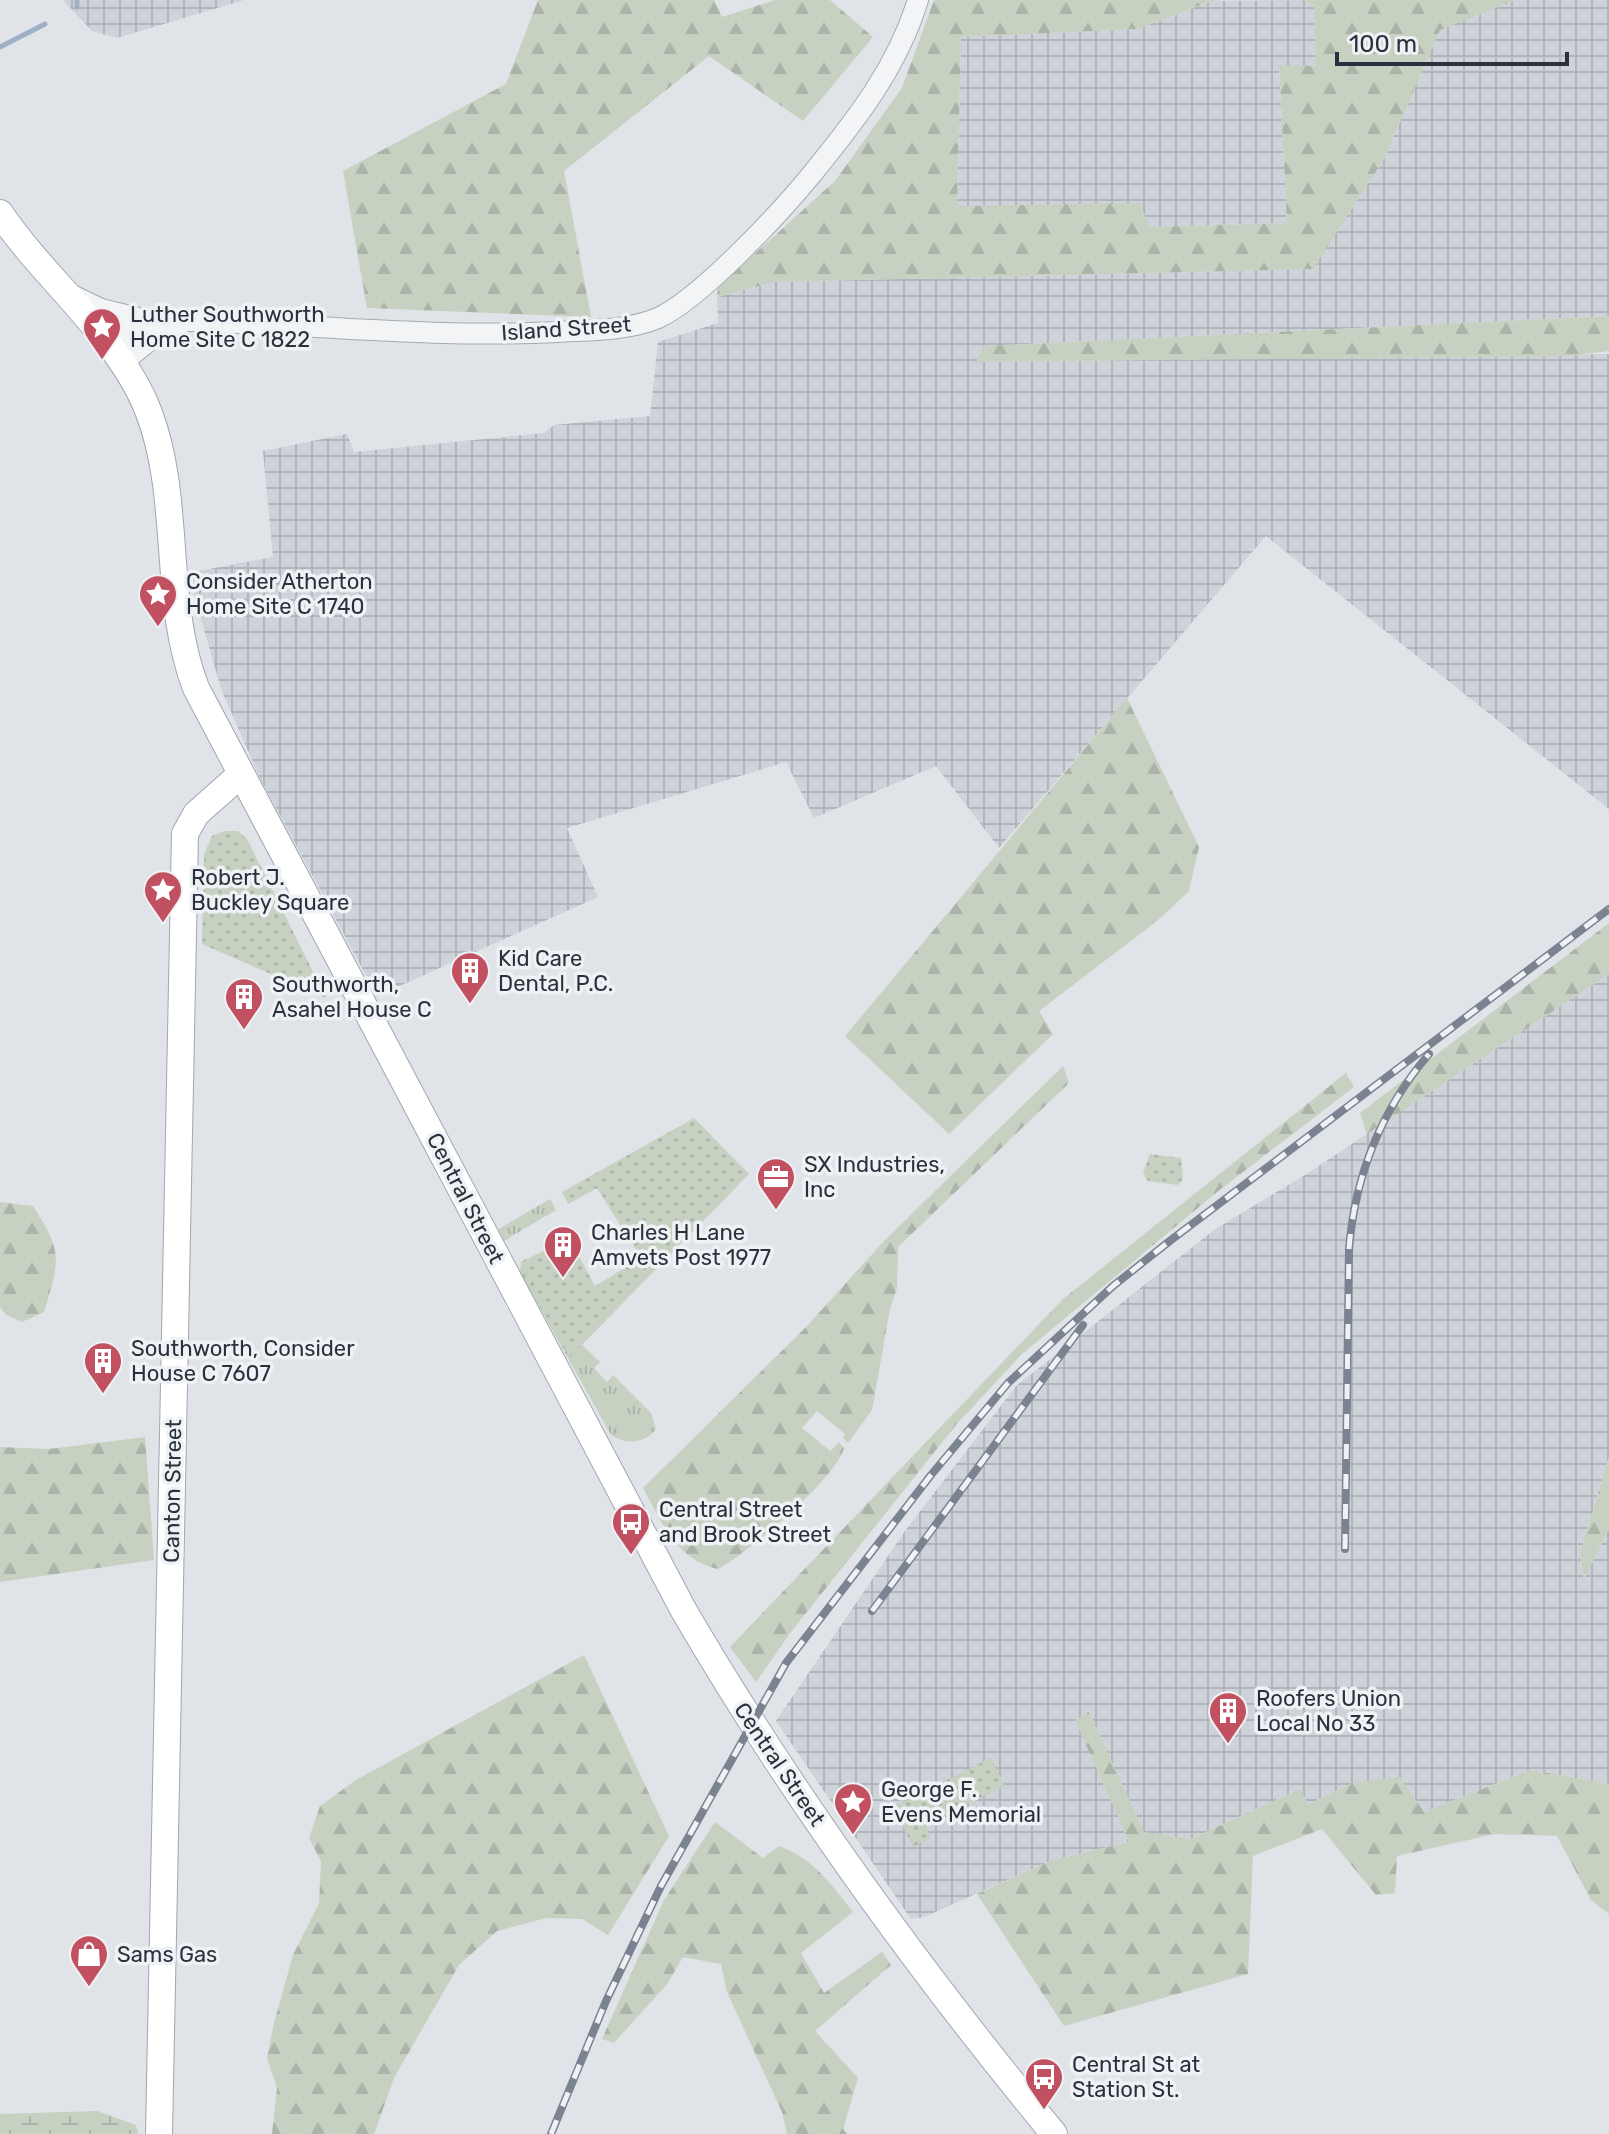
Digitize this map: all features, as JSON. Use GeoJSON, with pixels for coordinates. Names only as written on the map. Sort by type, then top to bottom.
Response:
{"type":"FeatureCollection","features":[{"type":"Feature","properties":{"kind":"main road","name":"Central Street"},"geometry":{"type":"LineString","coordinates":[[0,213],[136,383],[156,436],[178,617],[190,671],[240,775],[442,1149],[614,1483],[750,1722],[872,1901],[1054,2134]]}},
{"type":"Feature","properties":{"kind":"main road","name":"Canton Street"},"geometry":{"type":"LineString","coordinates":[[159,2134],[187,825],[240,775]]}},
{"type":"Feature","properties":{"kind":"street","name":"Island Street"},"geometry":{"type":"LineString","coordinates":[[57,288],[101,309],[146,320],[523,333],[615,328],[661,316],[697,291],[794,196],[861,113],[895,61],[918,0]]}},
{"type":"Feature","properties":{"kind":"street"},"geometry":{"type":"LineString","coordinates":[[116,355],[146,320]]}},
{"type":"Feature","properties":{"kind":"street","name":"Island Street"},"geometry":{"type":"LineString","coordinates":[[116,355],[159,333],[200,321]]}},
{"type":"Feature","properties":{"kind":"shaded area"},"geometry":{"type":"Polygon","coordinates":[[[63,0],[244,0],[117,38],[92,31],[63,0]]]}},
{"type":"Feature","properties":{"kind":"shaded area"},"geometry":{"type":"Polygon","coordinates":[[[1304,0],[1314,7],[1316,66],[1279,66],[1287,223],[1149,227],[957,206],[961,37],[1137,29],[1212,1],[1304,0]]]}},
{"type":"Feature","properties":{"kind":"shaded area"},"geometry":{"type":"Polygon","coordinates":[[[1516,0],[1609,0],[1609,316],[985,346],[977,362],[1609,354],[1609,809],[1266,536],[999,848],[936,766],[814,818],[786,762],[567,828],[598,897],[377,996],[259,776],[221,689],[188,573],[273,557],[263,451],[347,434],[354,452],[544,433],[554,425],[650,416],[658,342],[718,323],[717,297],[775,282],[1312,269],[1384,159],[1440,29],[1516,0]]]}},
{"type":"Feature","properties":{"kind":"shaded area"},"geometry":{"type":"Polygon","coordinates":[[[1609,974],[1609,1457],[1580,1554],[1584,1579],[1609,1529],[1609,1784],[1531,1770],[1424,1812],[1353,1783],[1308,1804],[1300,1789],[1191,1839],[1144,1833],[1089,1712],[1076,1720],[1129,1842],[1050,1861],[924,1917],[911,1919],[776,1721],[905,1531],[1016,1386],[1214,1230],[1308,1173],[1609,974]]]}},
{"type":"Feature","properties":{"kind":"green space"},"geometry":{"type":"Polygon","coordinates":[[[538,0],[714,0],[722,17],[775,0],[830,0],[873,37],[803,121],[709,56],[564,171],[591,317],[367,308],[343,171],[506,84],[538,0]]]}},
{"type":"Feature","properties":{"kind":"green space"},"geometry":{"type":"Polygon","coordinates":[[[934,0],[1225,0],[1212,1],[1137,29],[961,37],[957,206],[1140,203],[1149,227],[1287,223],[1279,65],[1316,66],[1314,7],[1304,0],[1516,0],[1440,30],[1384,159],[1313,269],[775,282],[717,297],[718,287],[835,181],[902,88],[934,0]]]}},
{"type":"Feature","properties":{"kind":"green space"},"geometry":{"type":"Polygon","coordinates":[[[1609,316],[1609,351],[1567,356],[976,362],[984,346],[1609,316]]]}},
{"type":"Feature","properties":{"kind":"green space"},"geometry":{"type":"Polygon","coordinates":[[[1127,698],[1199,847],[1189,891],[1157,921],[1039,1011],[1053,1034],[949,1134],[845,1036],[1127,698]]]}},
{"type":"Feature","properties":{"kind":"green space"},"geometry":{"type":"Polygon","coordinates":[[[224,831],[238,831],[247,839],[326,998],[202,944],[204,854],[212,836],[224,831]]]}},
{"type":"Feature","properties":{"kind":"green space"},"geometry":{"type":"Polygon","coordinates":[[[1609,923],[1609,974],[1367,1134],[1360,1113],[1609,923]]]}},
{"type":"Feature","properties":{"kind":"green space"},"geometry":{"type":"Polygon","coordinates":[[[1063,1066],[1069,1083],[898,1247],[897,1288],[890,1309],[872,1410],[848,1443],[843,1438],[845,1434],[817,1411],[802,1428],[830,1451],[839,1442],[844,1448],[838,1461],[789,1514],[731,1561],[718,1569],[691,1557],[672,1538],[643,1488],[808,1325],[883,1242],[1063,1066]]]}},
{"type":"Feature","properties":{"kind":"green space"},"geometry":{"type":"Polygon","coordinates":[[[1346,1073],[1354,1087],[1217,1192],[1022,1354],[956,1425],[791,1632],[756,1682],[730,1647],[1063,1299],[1346,1073]]]}},
{"type":"Feature","properties":{"kind":"green space"},"geometry":{"type":"Polygon","coordinates":[[[694,1118],[749,1174],[570,1357],[520,1273],[521,1262],[569,1238],[595,1286],[641,1258],[597,1188],[568,1204],[562,1192],[694,1118]]]}},
{"type":"Feature","properties":{"kind":"green space"},"geometry":{"type":"Polygon","coordinates":[[[1150,1154],[1181,1158],[1183,1179],[1178,1185],[1148,1181],[1143,1173],[1150,1154]]]}},
{"type":"Feature","properties":{"kind":"green space"},"geometry":{"type":"Polygon","coordinates":[[[550,1199],[556,1210],[504,1241],[497,1230],[550,1199]]]}},
{"type":"Feature","properties":{"kind":"green space"},"geometry":{"type":"Polygon","coordinates":[[[0,1202],[33,1206],[54,1246],[55,1268],[44,1312],[22,1322],[6,1315],[0,1307],[0,1202]]]}},
{"type":"Feature","properties":{"kind":"green space"},"geometry":{"type":"Polygon","coordinates":[[[526,1258],[575,1338],[600,1362],[594,1368],[607,1382],[613,1375],[651,1413],[656,1429],[646,1438],[629,1441],[611,1435],[522,1276],[521,1262],[526,1258]]]}},
{"type":"Feature","properties":{"kind":"green space"},"geometry":{"type":"Polygon","coordinates":[[[145,1437],[154,1560],[0,1582],[0,1447],[49,1449],[145,1437]]]}},
{"type":"Feature","properties":{"kind":"green space"},"geometry":{"type":"Polygon","coordinates":[[[1609,1457],[1609,1529],[1584,1580],[1580,1554],[1609,1457]]]}},
{"type":"Feature","properties":{"kind":"green space"},"geometry":{"type":"Polygon","coordinates":[[[584,1655],[669,1836],[608,1935],[582,1919],[546,1918],[497,1931],[459,1965],[394,2078],[374,2134],[272,2134],[277,2088],[267,2058],[293,1955],[319,1903],[321,1861],[309,1838],[320,1806],[356,1780],[584,1655]]]}},
{"type":"Feature","properties":{"kind":"green space"},"geometry":{"type":"Polygon","coordinates":[[[1089,1712],[1144,1832],[1191,1839],[1300,1789],[1308,1804],[1353,1783],[1400,1777],[1424,1812],[1531,1770],[1609,1784],[1609,1914],[1591,1900],[1557,1836],[1495,1834],[1397,1856],[1395,1893],[1376,1895],[1322,1829],[1253,1856],[1248,1974],[1064,2026],[977,1894],[1050,1861],[1129,1842],[1075,1720],[1089,1712]]]}},
{"type":"Feature","properties":{"kind":"green space"},"geometry":{"type":"Polygon","coordinates":[[[991,1758],[1005,1786],[925,1824],[930,1838],[913,1847],[893,1807],[991,1758]]]}},
{"type":"Feature","properties":{"kind":"green space"},"geometry":{"type":"Polygon","coordinates":[[[715,1822],[763,1858],[779,1846],[802,1857],[853,1912],[801,1953],[824,1993],[882,1952],[891,1965],[815,2031],[858,2078],[843,2129],[847,2134],[787,2134],[782,2112],[727,1992],[721,1964],[683,1957],[667,1984],[614,2043],[602,2039],[664,1900],[715,1822]]]}},
{"type":"Feature","properties":{"kind":"green space"},"geometry":{"type":"Polygon","coordinates":[[[97,2111],[136,2125],[138,2134],[0,2134],[0,2114],[97,2111]]]}},
{"type":"Feature","properties":{"kind":"waterway"},"geometry":{"type":"LineString","coordinates":[[77,0],[77,7]]}},
{"type":"Feature","properties":{"kind":"waterway"},"geometry":{"type":"LineString","coordinates":[[0,47],[45,24]]}},
{"type":"Feature","properties":{"kind":"railway"},"geometry":{"type":"LineString","coordinates":[[551,2134],[606,2001],[661,1886],[786,1663],[931,1475],[1008,1383],[1113,1286],[1171,1240],[1609,909]]}},
{"type":"Feature","properties":{"kind":"railway"},"geometry":{"type":"LineString","coordinates":[[1345,1549],[1349,1249],[1352,1222],[1373,1145],[1397,1098],[1429,1054]]}},
{"type":"Feature","properties":{"kind":"railway"},"geometry":{"type":"LineString","coordinates":[[872,1611],[1083,1325]]}},
{"type":"Feature","properties":{"kind":"place","name":"Luther Southworth Home Site C 1822"},"geometry":{"type":"Point","coordinates":[102,361]}},
{"type":"Feature","properties":{"kind":"place","name":"Consider Atherton Home Site C 1740"},"geometry":{"type":"Point","coordinates":[158,628]}},
{"type":"Feature","properties":{"kind":"place","name":"Robert J. Buckley Square"},"geometry":{"type":"Point","coordinates":[163,924]}},
{"type":"Feature","properties":{"kind":"place","name":"Kid Care Dental, P.C."},"geometry":{"type":"Point","coordinates":[470,1005]}},
{"type":"Feature","properties":{"kind":"place","name":"Southworth, Asahel House C"},"geometry":{"type":"Point","coordinates":[244,1031]}},
{"type":"Feature","properties":{"kind":"place","name":"SX Industries, Inc"},"geometry":{"type":"Point","coordinates":[776,1211]}},
{"type":"Feature","properties":{"kind":"place","name":"Charles H Lane Amvets Post 1977"},"geometry":{"type":"Point","coordinates":[563,1279]}},
{"type":"Feature","properties":{"kind":"place","name":"Southworth, Consider House C 7607"},"geometry":{"type":"Point","coordinates":[103,1395]}},
{"type":"Feature","properties":{"kind":"place","name":"Central Street and Brook Street"},"geometry":{"type":"Point","coordinates":[631,1556]}},
{"type":"Feature","properties":{"kind":"place","name":"Roofers Union Local No 33"},"geometry":{"type":"Point","coordinates":[1228,1745]}},
{"type":"Feature","properties":{"kind":"place","name":"George F. Evens Memorial"},"geometry":{"type":"Point","coordinates":[853,1836]}},
{"type":"Feature","properties":{"kind":"place","name":"Sams Gas"},"geometry":{"type":"Point","coordinates":[89,1988]}},
{"type":"Feature","properties":{"kind":"place","name":"Central St at Station St."},"geometry":{"type":"Point","coordinates":[1044,2111]}}]}
